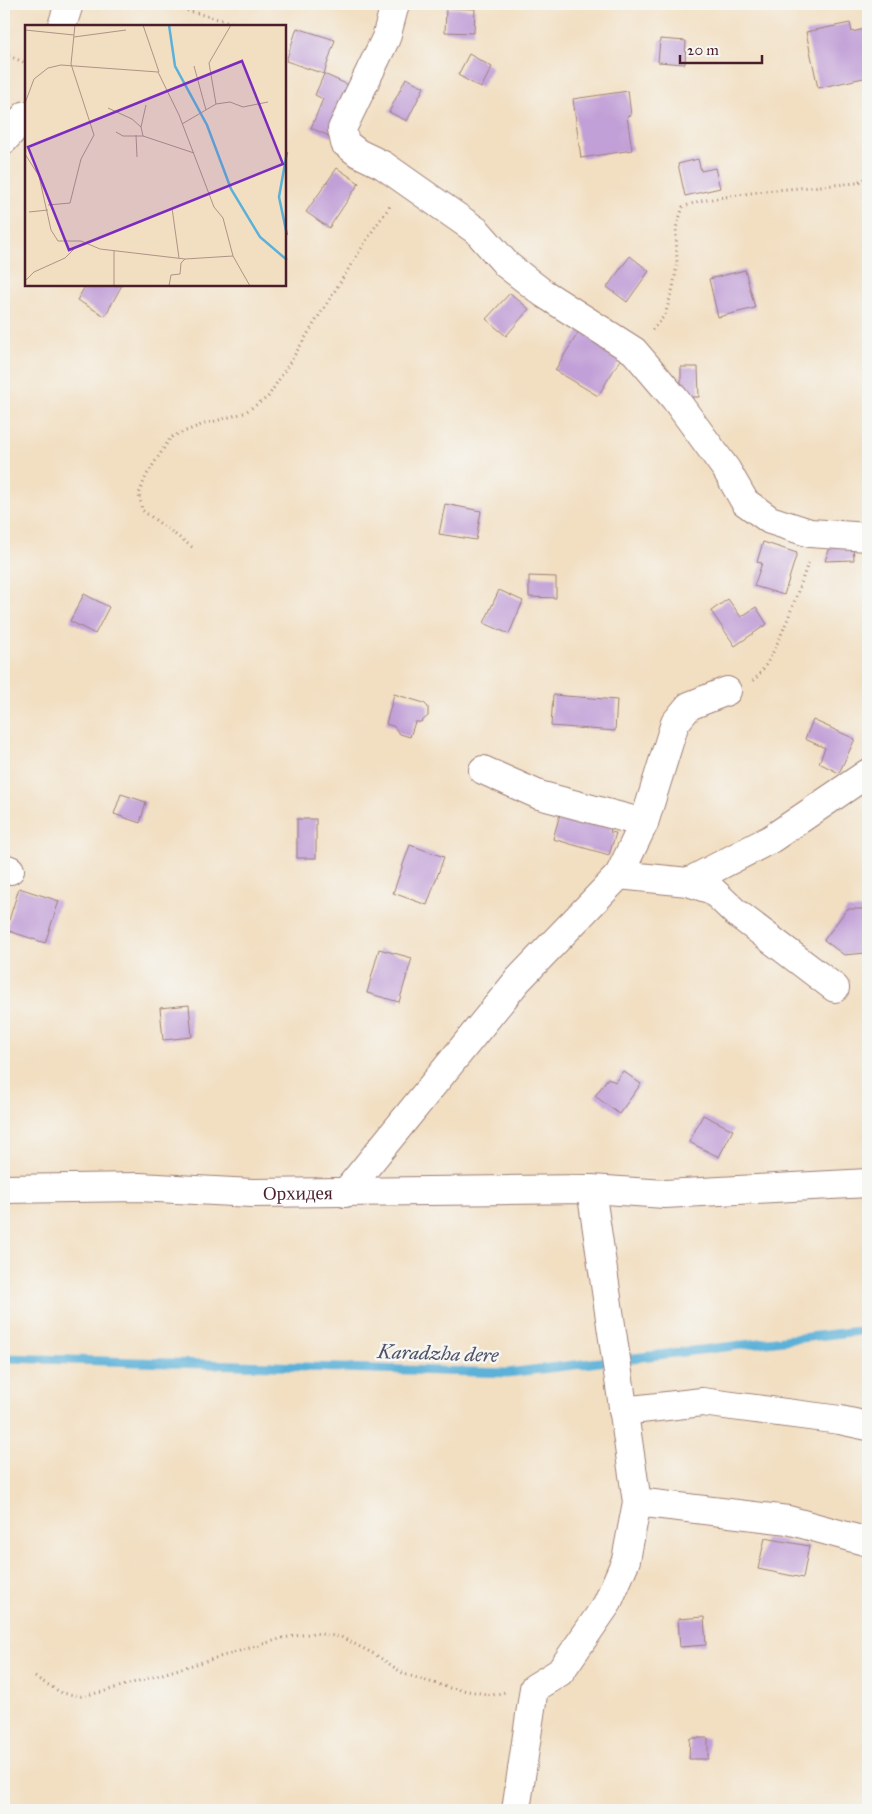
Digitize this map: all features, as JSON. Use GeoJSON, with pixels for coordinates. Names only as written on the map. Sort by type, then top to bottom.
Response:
{"type":"FeatureCollection","features":[{"type":"Feature","properties":{"kind":"street"},"geometry":{"type":"LineString","coordinates":[[62,25],[69,4]]}},
{"type":"Feature","properties":{"kind":"street"},"geometry":{"type":"LineString","coordinates":[[395,4],[386,38],[342,129],[345,143],[383,165],[476,231],[507,265],[542,293],[634,351],[676,399],[726,468],[745,502],[770,520],[815,533],[868,537]]}},
{"type":"Feature","properties":{"kind":"street"},"geometry":{"type":"LineString","coordinates":[[4,140],[25,116]]}},
{"type":"Feature","properties":{"kind":"street"},"geometry":{"type":"LineString","coordinates":[[345,1192],[518,980],[619,875],[644,823],[675,723],[689,706],[727,690]]}},
{"type":"Feature","properties":{"kind":"street"},"geometry":{"type":"LineString","coordinates":[[483,770],[539,795],[644,823]]}},
{"type":"Feature","properties":{"kind":"street"},"geometry":{"type":"LineString","coordinates":[[688,882],[771,839],[868,772]]}},
{"type":"Feature","properties":{"kind":"street"},"geometry":{"type":"LineString","coordinates":[[619,875],[688,882],[712,890],[735,912],[835,988]]}},
{"type":"Feature","properties":{"kind":"street","name":"Орхидея"},"geometry":{"type":"LineString","coordinates":[[4,1189],[139,1187],[252,1193],[591,1189],[665,1194],[868,1183]]}},
{"type":"Feature","properties":{"kind":"street"},"geometry":{"type":"LineString","coordinates":[[516,1810],[534,1688],[560,1672],[607,1604],[626,1560],[637,1502],[591,1189]]}},
{"type":"Feature","properties":{"kind":"street"},"geometry":{"type":"LineString","coordinates":[[623,1411],[702,1402],[840,1420],[868,1426]]}},
{"type":"Feature","properties":{"kind":"street"},"geometry":{"type":"LineString","coordinates":[[637,1502],[788,1520],[868,1542]]}},
{"type":"Feature","properties":{"kind":"path"},"geometry":{"type":"LineString","coordinates":[[163,4],[240,25]]}},
{"type":"Feature","properties":{"kind":"path"},"geometry":{"type":"LineString","coordinates":[[4,54],[25,63]]}},
{"type":"Feature","properties":{"kind":"path"},"geometry":{"type":"LineString","coordinates":[[856,183],[865,179],[868,172]]}},
{"type":"Feature","properties":{"kind":"path"},"geometry":{"type":"LineString","coordinates":[[192,547],[142,510],[139,494],[146,476],[171,437],[201,425],[244,413],[268,397],[373,230],[407,182]]}},
{"type":"Feature","properties":{"kind":"path"},"geometry":{"type":"LineString","coordinates":[[634,351],[665,314],[678,265],[676,228],[683,207],[699,201],[764,191],[868,182]]}},
{"type":"Feature","properties":{"kind":"path"},"geometry":{"type":"LineString","coordinates":[[727,690],[749,684],[761,673],[790,613],[811,556],[815,533]]}},
{"type":"Feature","properties":{"kind":"path"},"geometry":{"type":"LineString","coordinates":[[36,1677],[62,1693],[81,1696],[111,1690],[283,1638],[314,1633],[341,1637],[376,1655],[404,1674],[450,1688],[492,1695],[534,1688]]}},
{"type":"Feature","properties":{"kind":"building"},"geometry":{"type":"Polygon","coordinates":[[[446,8],[475,9],[474,33],[445,32],[446,8]]]}},
{"type":"Feature","properties":{"kind":"building"},"geometry":{"type":"Polygon","coordinates":[[[850,23],[852,32],[865,29],[868,47],[868,77],[818,88],[806,32],[850,23]]]}},
{"type":"Feature","properties":{"kind":"building"},"geometry":{"type":"Polygon","coordinates":[[[297,28],[335,40],[324,74],[286,61],[297,28]]]}},
{"type":"Feature","properties":{"kind":"building"},"geometry":{"type":"Polygon","coordinates":[[[660,39],[686,41],[685,64],[658,62],[660,39]]]}},
{"type":"Feature","properties":{"kind":"building"},"geometry":{"type":"Polygon","coordinates":[[[469,54],[492,67],[481,88],[458,75],[469,54]]]}},
{"type":"Feature","properties":{"kind":"building"},"geometry":{"type":"Polygon","coordinates":[[[324,74],[353,87],[331,137],[311,128],[323,99],[315,95],[324,74]]]}},
{"type":"Feature","properties":{"kind":"building"},"geometry":{"type":"Polygon","coordinates":[[[406,78],[424,87],[407,121],[389,112],[406,78]]]}},
{"type":"Feature","properties":{"kind":"building"},"geometry":{"type":"Polygon","coordinates":[[[628,91],[631,115],[627,116],[632,150],[581,158],[573,99],[628,91]]]}},
{"type":"Feature","properties":{"kind":"building"},"geometry":{"type":"Polygon","coordinates":[[[698,159],[701,171],[715,168],[720,188],[685,196],[678,164],[698,159]]]}},
{"type":"Feature","properties":{"kind":"building"},"geometry":{"type":"Polygon","coordinates":[[[337,168],[359,183],[329,228],[306,212],[337,168]]]}},
{"type":"Feature","properties":{"kind":"building"},"geometry":{"type":"Polygon","coordinates":[[[630,256],[649,271],[627,302],[607,287],[630,256]]]}},
{"type":"Feature","properties":{"kind":"building"},"geometry":{"type":"Polygon","coordinates":[[[745,270],[755,308],[718,317],[709,279],[745,270]]]}},
{"type":"Feature","properties":{"kind":"building"},"geometry":{"type":"Polygon","coordinates":[[[85,286],[121,286],[105,316],[77,300],[85,286]]]}},
{"type":"Feature","properties":{"kind":"building"},"geometry":{"type":"Polygon","coordinates":[[[510,293],[529,309],[506,336],[486,319],[510,293]]]}},
{"type":"Feature","properties":{"kind":"building"},"geometry":{"type":"Polygon","coordinates":[[[583,325],[626,350],[598,396],[555,370],[583,325]]]}},
{"type":"Feature","properties":{"kind":"building"},"geometry":{"type":"Polygon","coordinates":[[[681,367],[698,367],[699,397],[681,397],[681,367]]]}},
{"type":"Feature","properties":{"kind":"building"},"geometry":{"type":"Polygon","coordinates":[[[445,504],[481,511],[476,540],[439,534],[445,504]]]}},
{"type":"Feature","properties":{"kind":"building"},"geometry":{"type":"Polygon","coordinates":[[[763,542],[797,553],[784,595],[754,586],[762,563],[757,562],[763,542]]]}},
{"type":"Feature","properties":{"kind":"building"},"geometry":{"type":"Polygon","coordinates":[[[853,543],[854,560],[825,561],[831,545],[853,543]]]}},
{"type":"Feature","properties":{"kind":"building"},"geometry":{"type":"Polygon","coordinates":[[[529,576],[556,577],[556,598],[529,597],[529,576]]]}},
{"type":"Feature","properties":{"kind":"building"},"geometry":{"type":"Polygon","coordinates":[[[499,590],[523,601],[509,634],[484,623],[499,590]]]}},
{"type":"Feature","properties":{"kind":"building"},"geometry":{"type":"Polygon","coordinates":[[[84,594],[109,607],[95,634],[70,621],[84,594]]]}},
{"type":"Feature","properties":{"kind":"building"},"geometry":{"type":"Polygon","coordinates":[[[728,599],[741,617],[756,607],[767,624],[735,646],[711,611],[728,599]]]}},
{"type":"Feature","properties":{"kind":"building"},"geometry":{"type":"Polygon","coordinates":[[[394,694],[424,703],[428,707],[428,716],[421,722],[415,722],[410,737],[400,734],[393,726],[386,724],[394,694]]]}},
{"type":"Feature","properties":{"kind":"building"},"geometry":{"type":"Polygon","coordinates":[[[553,695],[617,700],[615,731],[551,726],[553,695]]]}},
{"type":"Feature","properties":{"kind":"building"},"geometry":{"type":"Polygon","coordinates":[[[813,720],[855,739],[839,773],[819,763],[825,748],[805,739],[813,720]]]}},
{"type":"Feature","properties":{"kind":"building"},"geometry":{"type":"Polygon","coordinates":[[[121,794],[146,802],[140,823],[114,814],[121,794]]]}},
{"type":"Feature","properties":{"kind":"building"},"geometry":{"type":"Polygon","coordinates":[[[562,807],[613,822],[610,832],[616,833],[609,855],[553,839],[562,807]]]}},
{"type":"Feature","properties":{"kind":"building"},"geometry":{"type":"Polygon","coordinates":[[[297,819],[316,819],[316,858],[297,858],[297,819]]]}},
{"type":"Feature","properties":{"kind":"building"},"geometry":{"type":"Polygon","coordinates":[[[410,845],[444,857],[427,905],[393,893],[410,845]]]}},
{"type":"Feature","properties":{"kind":"building"},"geometry":{"type":"Polygon","coordinates":[[[19,888],[59,901],[45,943],[6,930],[19,888]]]}},
{"type":"Feature","properties":{"kind":"building"},"geometry":{"type":"Polygon","coordinates":[[[868,906],[868,950],[866,953],[844,955],[824,940],[847,909],[866,909],[868,906]]]}},
{"type":"Feature","properties":{"kind":"building"},"geometry":{"type":"Polygon","coordinates":[[[379,949],[412,958],[399,1002],[367,993],[379,949]]]}},
{"type":"Feature","properties":{"kind":"building"},"geometry":{"type":"Polygon","coordinates":[[[189,1005],[192,1037],[163,1040],[160,1008],[189,1005]]]}},
{"type":"Feature","properties":{"kind":"building"},"geometry":{"type":"Polygon","coordinates":[[[623,1071],[641,1084],[619,1114],[595,1096],[608,1078],[615,1082],[623,1071]]]}},
{"type":"Feature","properties":{"kind":"building"},"geometry":{"type":"Polygon","coordinates":[[[703,1115],[733,1130],[719,1157],[689,1142],[703,1115]]]}},
{"type":"Feature","properties":{"kind":"building"},"geometry":{"type":"Polygon","coordinates":[[[765,1538],[809,1546],[803,1578],[758,1569],[765,1538]]]}},
{"type":"Feature","properties":{"kind":"building"},"geometry":{"type":"Polygon","coordinates":[[[704,1617],[706,1645],[680,1647],[678,1619],[704,1617]]]}},
{"type":"Feature","properties":{"kind":"building"},"geometry":{"type":"Polygon","coordinates":[[[690,1738],[708,1738],[708,1759],[689,1759],[690,1738]]]}},
{"type":"Feature","properties":{"kind":"waterway","name":"Karadzha dere"},"geometry":{"type":"LineString","coordinates":[[4,1358],[507,1373],[868,1330]]}}]}
